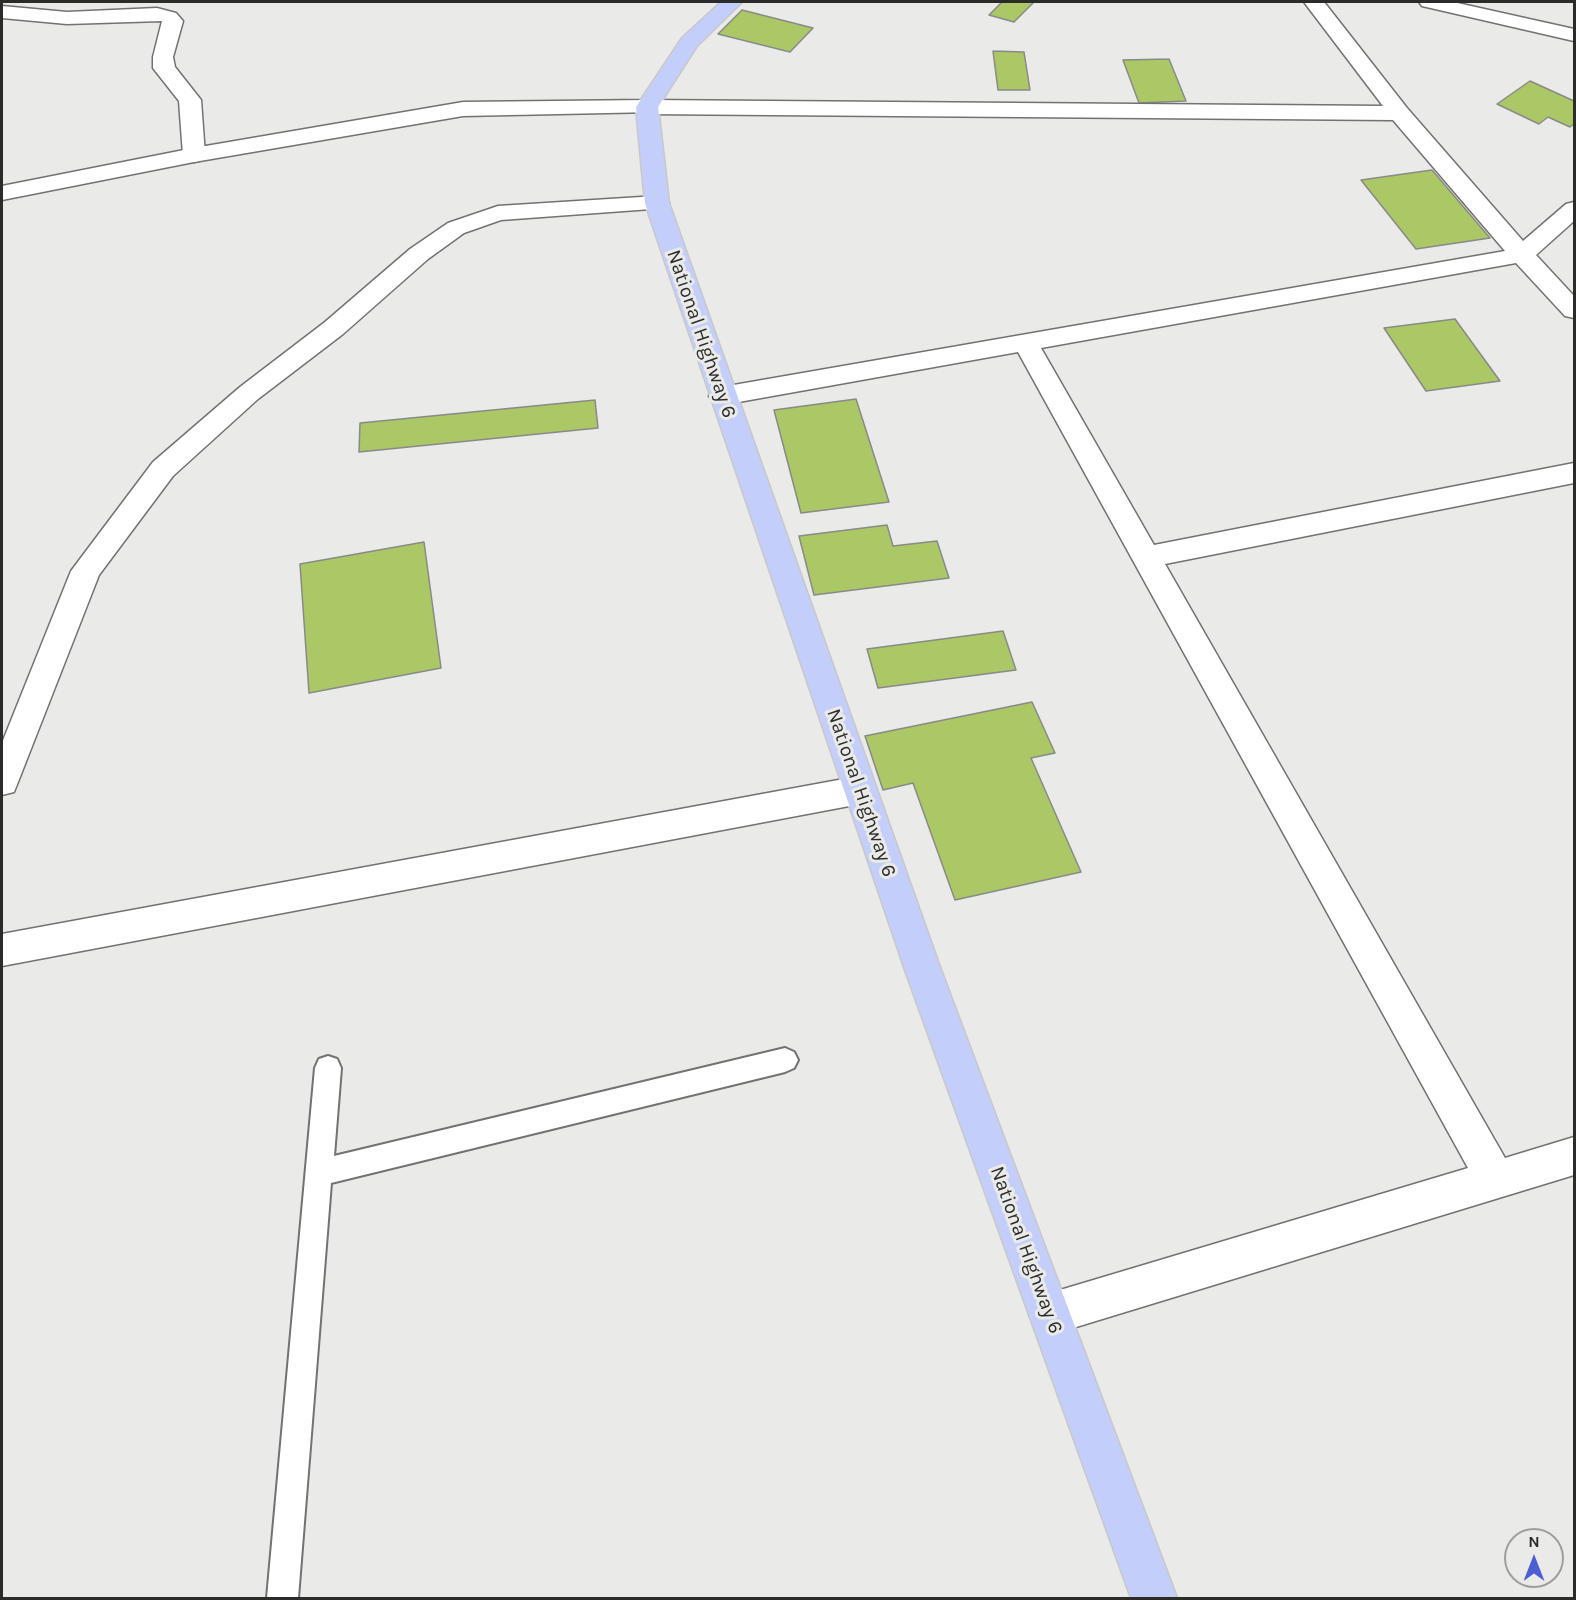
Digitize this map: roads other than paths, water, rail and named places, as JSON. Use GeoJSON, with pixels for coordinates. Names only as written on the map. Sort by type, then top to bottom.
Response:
{"type":"FeatureCollection","features":[{"type":"Feature","properties":{"kind":"main road"},"geometry":{"type":"LineString","coordinates":[[647,107],[690,42],[732,2]]}},
{"type":"Feature","properties":{"kind":"main road","name":"National Highway 6"},"geometry":{"type":"LineString","coordinates":[[647,107],[657,203],[722,396],[923,970],[1154,1599]]}},
{"type":"Feature","properties":{"kind":"street"},"geometry":{"type":"LineString","coordinates":[[1314,2],[1399,113],[1522,255],[1575,310]]}},
{"type":"Feature","properties":{"kind":"street"},"geometry":{"type":"LineString","coordinates":[[1429,2],[1575,35]]}},
{"type":"Feature","properties":{"kind":"street"},"geometry":{"type":"LineString","coordinates":[[2,12],[67,18],[157,14],[169,17],[173,21],[163,57],[164,68],[190,100],[194,155]]}},
{"type":"Feature","properties":{"kind":"street"},"geometry":{"type":"LineString","coordinates":[[2,193],[194,155],[463,109],[647,107],[1399,113]]}},
{"type":"Feature","properties":{"kind":"street"},"geometry":{"type":"LineString","coordinates":[[2,782],[86,571],[163,469],[172,461],[249,393],[334,328],[419,254],[456,228],[498,213],[657,203]]}},
{"type":"Feature","properties":{"kind":"street"},"geometry":{"type":"LineString","coordinates":[[722,396],[1522,255],[1575,209]]}},
{"type":"Feature","properties":{"kind":"street"},"geometry":{"type":"LineString","coordinates":[[1025,342],[1496,1180]]}},
{"type":"Feature","properties":{"kind":"street"},"geometry":{"type":"LineString","coordinates":[[1146,557],[1575,473]]}},
{"type":"Feature","properties":{"kind":"street"},"geometry":{"type":"LineString","coordinates":[[2,950],[860,790]]}},
{"type":"Feature","properties":{"kind":"street"},"geometry":{"type":"LineString","coordinates":[[1050,1314],[1575,1156]]}},
{"type":"Feature","properties":{"kind":"lane"},"geometry":{"type":"LineString","coordinates":[[319,1173],[785,1060]]}},
{"type":"Feature","properties":{"kind":"lane"},"geometry":{"type":"LineString","coordinates":[[282,1599],[328,1068]]}}]}
